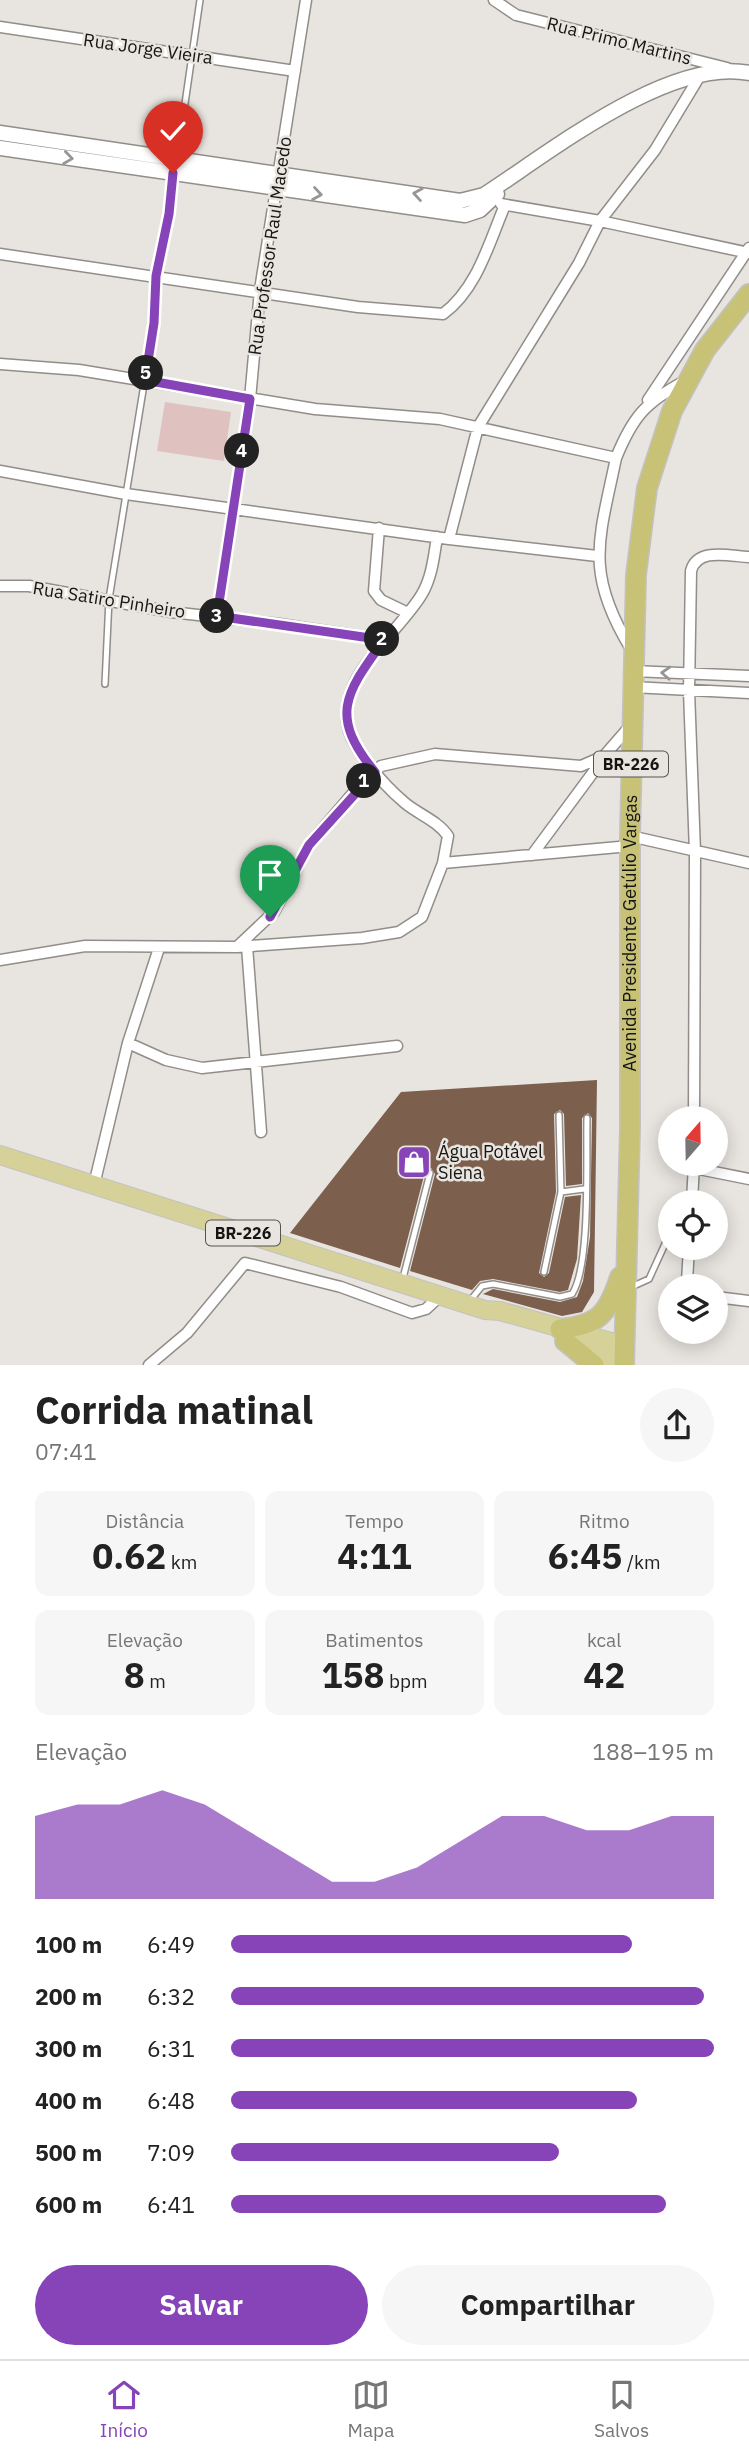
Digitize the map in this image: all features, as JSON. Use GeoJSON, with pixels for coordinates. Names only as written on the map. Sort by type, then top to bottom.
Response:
{"type":"FeatureCollection","features":[{"type":"Feature","properties":{"kind":"highway","name":"Avenida Presidente Getúlio Vargas"},"geometry":{"type":"LineString","coordinates":[[625,1263],[630,1128],[631,725],[636,575],[647,488],[656,452],[687,380],[705,350],[749,294]]}},
{"type":"Feature","properties":{"kind":"highway","name":"BR-226"},"geometry":{"type":"LineString","coordinates":[[624,1358],[625,1263]]}},
{"type":"Feature","properties":{"kind":"highway"},"geometry":{"type":"LineString","coordinates":[[594,1365],[562,1335],[599,1318],[614,1296],[625,1263]]}},
{"type":"Feature","properties":{"kind":"main road","name":"BR-226"},"geometry":{"type":"LineString","coordinates":[[0,1155],[401,1284],[485,1310],[500,1311],[624,1358]]}},
{"type":"Feature","properties":{"kind":"street","name":"Rua Professor Raul Macedo"},"geometry":{"type":"LineString","coordinates":[[217,616],[250,399],[260,290],[306,0]]}},
{"type":"Feature","properties":{"kind":"street","name":"Rua Primo Martins"},"geometry":{"type":"LineString","coordinates":[[494,0],[516,15],[743,72]]}},
{"type":"Feature","properties":{"kind":"street","name":"Rua Jorge Vieira"},"geometry":{"type":"LineString","coordinates":[[0,27],[296,71]]}},
{"type":"Feature","properties":{"kind":"street"},"geometry":{"type":"LineString","coordinates":[[0,254],[260,290],[358,307],[443,314],[459,302],[470,286],[494,201],[511,177],[553,148],[627,104],[701,74],[743,72]]}},
{"type":"Feature","properties":{"kind":"street"},"geometry":{"type":"LineString","coordinates":[[449,539],[478,427],[579,263],[600,220],[655,150],[701,74]]}},
{"type":"Feature","properties":{"kind":"street"},"geometry":{"type":"LineString","coordinates":[[0,133],[174,166]]}},
{"type":"Feature","properties":{"kind":"street"},"geometry":{"type":"LineString","coordinates":[[0,148],[278,180],[465,215],[474,214],[494,201],[748,251],[633,421],[616,458],[597,556],[603,591],[633,671],[689,691],[749,693]]}},
{"type":"Feature","properties":{"kind":"street"},"geometry":{"type":"LineString","coordinates":[[0,363],[79,370],[250,399],[385,416],[440,419],[616,458]]}},
{"type":"Feature","properties":{"kind":"street"},"geometry":{"type":"LineString","coordinates":[[644,407],[687,380]]}},
{"type":"Feature","properties":{"kind":"street"},"geometry":{"type":"LineString","coordinates":[[0,471],[126,494],[449,539],[597,556]]}},
{"type":"Feature","properties":{"kind":"street"},"geometry":{"type":"LineString","coordinates":[[379,528],[374,591],[381,600],[407,612]]}},
{"type":"Feature","properties":{"kind":"street"},"geometry":{"type":"LineString","coordinates":[[0,960],[85,946],[242,946],[362,938],[406,929],[422,917],[443,863],[448,843],[444,830],[406,803],[375,772],[348,732],[345,714],[351,693],[384,640],[427,583],[437,537]]}},
{"type":"Feature","properties":{"kind":"street"},"geometry":{"type":"LineString","coordinates":[[694,1106],[695,852],[689,691],[693,562],[702,555],[749,557]]}},
{"type":"Feature","properties":{"kind":"street","name":"Rua Satiro Pinheiro"},"geometry":{"type":"LineString","coordinates":[[0,586],[29,586],[171,612],[384,640]]}},
{"type":"Feature","properties":{"kind":"street"},"geometry":{"type":"LineString","coordinates":[[633,671],[749,676]]}},
{"type":"Feature","properties":{"kind":"street"},"geometry":{"type":"LineString","coordinates":[[533,855],[604,756],[631,725]]}},
{"type":"Feature","properties":{"kind":"street"},"geometry":{"type":"LineString","coordinates":[[242,946],[270,917],[305,850],[360,785],[375,772],[392,763],[435,754],[562,766],[594,763],[604,756]]}},
{"type":"Feature","properties":{"kind":"street"},"geometry":{"type":"LineString","coordinates":[[443,863],[533,855],[630,841],[749,863]]}},
{"type":"Feature","properties":{"kind":"street"},"geometry":{"type":"LineString","coordinates":[[242,946],[261,1132]]}},
{"type":"Feature","properties":{"kind":"street"},"geometry":{"type":"LineString","coordinates":[[94,1185],[128,1043],[159,948]]}},
{"type":"Feature","properties":{"kind":"street"},"geometry":{"type":"LineString","coordinates":[[128,1043],[188,1066],[220,1068],[397,1046]]}},
{"type":"Feature","properties":{"kind":"street"},"geometry":{"type":"LineString","coordinates":[[728,1174],[749,1179]]}},
{"type":"Feature","properties":{"kind":"street"},"geometry":{"type":"LineString","coordinates":[[149,1365],[187,1334],[245,1263],[304,1276],[412,1312],[422,1312],[440,1296]]}},
{"type":"Feature","properties":{"kind":"street"},"geometry":{"type":"LineString","coordinates":[[391,1306],[401,1284]]}},
{"type":"Feature","properties":{"kind":"street"},"geometry":{"type":"LineString","coordinates":[[728,1298],[749,1301]]}},
{"type":"Feature","properties":{"kind":"lane"},"geometry":{"type":"LineString","coordinates":[[105,684],[109,599],[154,323],[156,276],[169,214],[200,0]]}},
{"type":"Feature","properties":{"kind":"lane"},"geometry":{"type":"LineString","coordinates":[[544,1272],[561,1192],[559,1115]]}},
{"type":"Feature","properties":{"kind":"lane"},"geometry":{"type":"LineString","coordinates":[[467,1304],[482,1286],[493,1284],[560,1297],[572,1294],[577,1287],[583,1262],[587,1118]]}},
{"type":"Feature","properties":{"kind":"lane"},"geometry":{"type":"LineString","coordinates":[[401,1284],[430,1173]]}},
{"type":"Feature","properties":{"kind":"lane"},"geometry":{"type":"LineString","coordinates":[[561,1192],[584,1189]]}},
{"type":"Feature","properties":{"kind":"lane"},"geometry":{"type":"LineString","coordinates":[[625,1289],[649,1279],[658,1259]]}},
{"type":"Feature","properties":{"kind":"shaded area"},"geometry":{"type":"Polygon","coordinates":[[[165,402],[231,412],[224,461],[157,451],[165,402]]]}},
{"type":"Feature","properties":{"kind":"building"},"geometry":{"type":"Polygon","coordinates":[[[597,1080],[594,1292],[582,1312],[562,1316],[483,1294],[493,1289],[560,1302],[577,1297],[583,1281],[590,1237],[592,1118],[588,1113],[582,1118],[582,1184],[566,1186],[564,1114],[560,1110],[554,1114],[556,1192],[539,1273],[544,1277],[549,1273],[565,1197],[581,1195],[577,1259],[568,1290],[560,1292],[493,1279],[480,1281],[472,1290],[410,1271],[435,1174],[431,1168],[425,1172],[400,1268],[290,1233],[401,1092],[597,1080]]]}},
{"type":"Feature","properties":{"kind":"place","name":"Água Potável Siena"},"geometry":{"type":"Point","coordinates":[414,1162]}},
{"type":"Feature","properties":{"kind":"route"},"geometry":{"type":"LineString","coordinates":[[173,173],[169,214],[156,276],[154,323],[145,380],[250,399],[217,616],[384,640],[367,663],[351,693],[345,714],[348,732],[375,772],[360,785],[301,856],[280,903],[270,917]]}}]}
